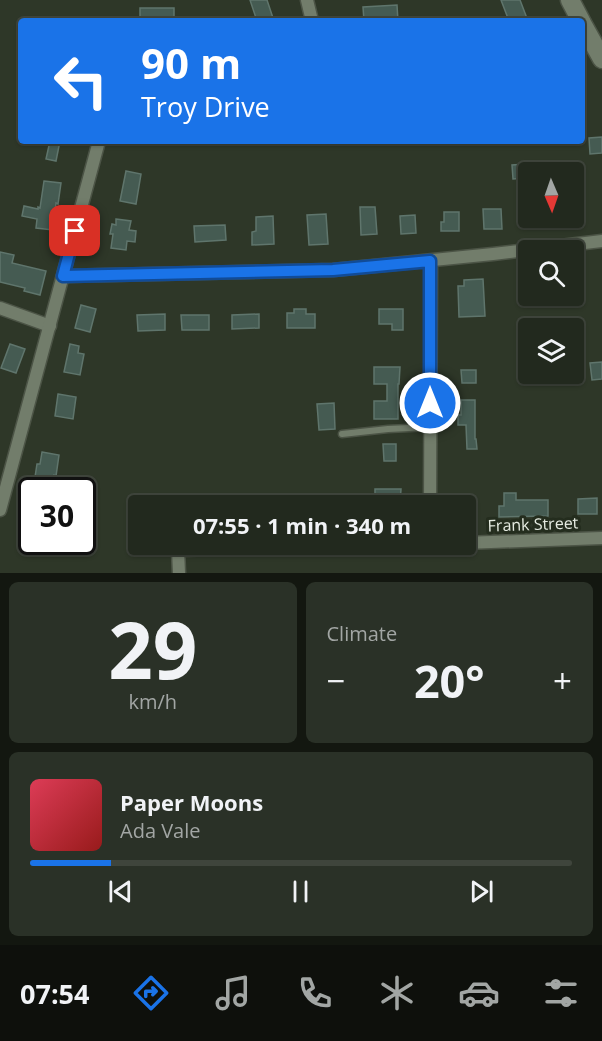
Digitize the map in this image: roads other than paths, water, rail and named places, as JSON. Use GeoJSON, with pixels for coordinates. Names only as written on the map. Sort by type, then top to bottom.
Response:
{"type":"FeatureCollection","features":[{"type":"Feature","properties":{"kind":"street"},"geometry":{"type":"LineString","coordinates":[[307,0],[311,18]]}},
{"type":"Feature","properties":{"kind":"street"},"geometry":{"type":"LineString","coordinates":[[570,0],[580,18]]}},
{"type":"Feature","properties":{"kind":"street"},"geometry":{"type":"LineString","coordinates":[[585,30],[593,51]]}},
{"type":"Feature","properties":{"kind":"street"},"geometry":{"type":"LineString","coordinates":[[0,510],[3,488],[50,326],[98,144]]}},
{"type":"Feature","properties":{"kind":"street"},"geometry":{"type":"LineString","coordinates":[[63,276],[333,270],[430,261],[602,240]]}},
{"type":"Feature","properties":{"kind":"street"},"geometry":{"type":"LineString","coordinates":[[430,261],[430,495]]}},
{"type":"Feature","properties":{"kind":"street"},"geometry":{"type":"LineString","coordinates":[[0,308],[50,326]]}},
{"type":"Feature","properties":{"kind":"street","name":"Frank Street"},"geometry":{"type":"LineString","coordinates":[[476,543],[602,538]]}},
{"type":"Feature","properties":{"kind":"street"},"geometry":{"type":"LineString","coordinates":[[178,555],[179,573]]}},
{"type":"Feature","properties":{"kind":"lane"},"geometry":{"type":"LineString","coordinates":[[342,434],[430,427]]}}]}
